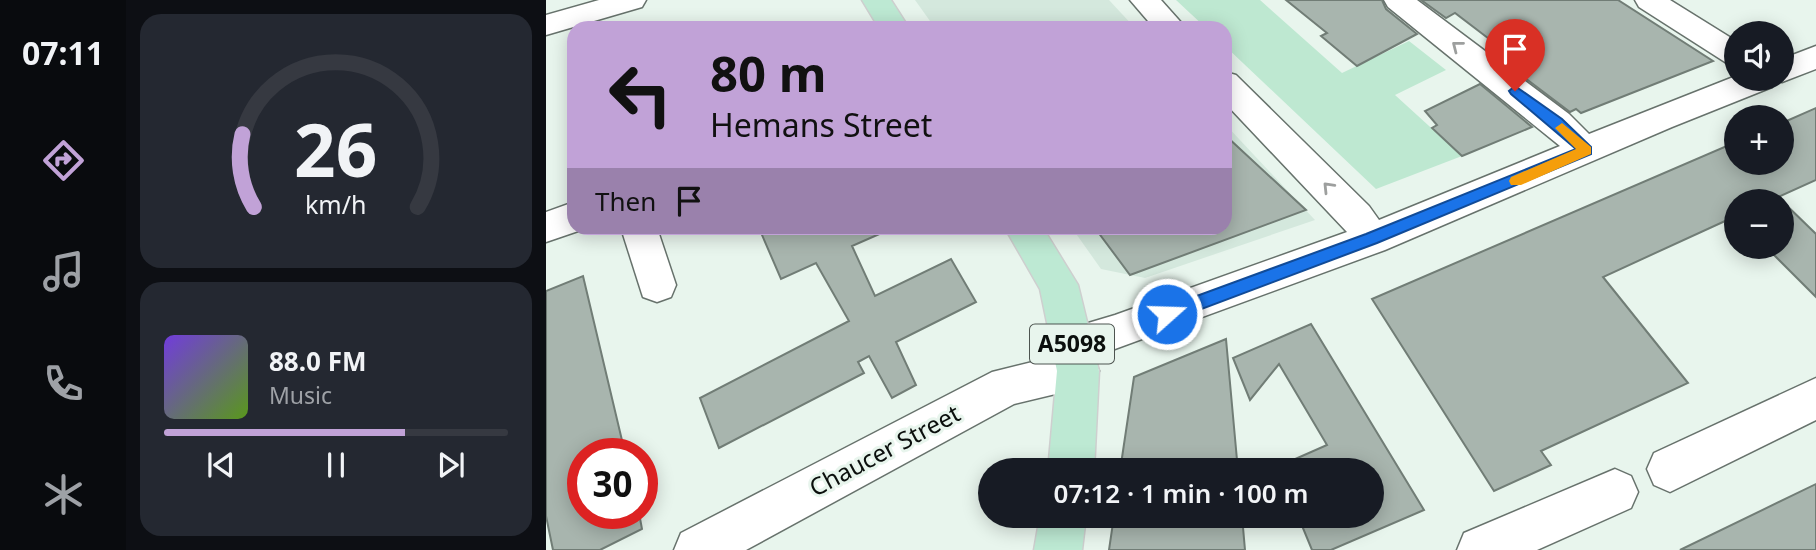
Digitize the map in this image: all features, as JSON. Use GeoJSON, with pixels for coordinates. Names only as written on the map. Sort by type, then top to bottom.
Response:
{"type":"FeatureCollection","features":[{"type":"Feature","properties":{"kind":"main road"},"geometry":{"type":"LineString","coordinates":[[876,0],[890,21]]}},
{"type":"Feature","properties":{"kind":"main road","name":"A5098"},"geometry":{"type":"LineString","coordinates":[[1027,235],[1059,285],[1075,358],[1071,458]]}},
{"type":"Feature","properties":{"kind":"main road"},"geometry":{"type":"LineString","coordinates":[[1058,550],[1061,528]]}},
{"type":"Feature","properties":{"kind":"street"},"geometry":{"type":"LineString","coordinates":[[546,25],[633,0],[640,21]]}},
{"type":"Feature","properties":{"kind":"street"},"geometry":{"type":"LineString","coordinates":[[1143,0],[1164,21]]}},
{"type":"Feature","properties":{"kind":"street"},"geometry":{"type":"LineString","coordinates":[[1398,0],[1557,123],[1586,151]]}},
{"type":"Feature","properties":{"kind":"street"},"geometry":{"type":"LineString","coordinates":[[1649,0],[1724,47]]}},
{"type":"Feature","properties":{"kind":"street"},"geometry":{"type":"LineString","coordinates":[[1794,66],[1816,57]]}},
{"type":"Feature","properties":{"kind":"street"},"geometry":{"type":"LineString","coordinates":[[1232,90],[1356,216],[1372,239]]}},
{"type":"Feature","properties":{"kind":"street","name":"Chaucer Street"},"geometry":{"type":"LineString","coordinates":[[698,550],[1007,386],[1075,358],[1115,333],[1372,239],[1732,91]]}},
{"type":"Feature","properties":{"kind":"street"},"geometry":{"type":"LineString","coordinates":[[546,227],[567,220]]}},
{"type":"Feature","properties":{"kind":"street"},"geometry":{"type":"LineString","coordinates":[[641,235],[657,285]]}},
{"type":"Feature","properties":{"kind":"street"},"geometry":{"type":"LineString","coordinates":[[1670,468],[1816,398]]}},
{"type":"Feature","properties":{"kind":"street"},"geometry":{"type":"LineString","coordinates":[[1481,550],[1615,492]]}},
{"type":"Feature","properties":{"kind":"shaded area"},"geometry":{"type":"Polygon","coordinates":[[[915,0],[1109,0],[1128,21],[930,21],[915,0]]]}},
{"type":"Feature","properties":{"kind":"shaded area"},"geometry":{"type":"Polygon","coordinates":[[[1232,131],[1315,220],[1145,278],[1101,269],[1077,235],[1232,235],[1232,131]]]}},
{"type":"Feature","properties":{"kind":"green space"},"geometry":{"type":"Polygon","coordinates":[[[1176,0],[1260,0],[1342,73],[1409,41],[1446,70],[1395,95],[1462,156],[1376,189],[1232,53],[1232,21],[1198,21],[1176,0]]]}},
{"type":"Feature","properties":{"kind":"building"},"geometry":{"type":"Polygon","coordinates":[[[1286,0],[1382,0],[1386,9],[1417,34],[1357,66],[1321,36],[1327,33],[1286,0]]]}},
{"type":"Feature","properties":{"kind":"building"},"geometry":{"type":"Polygon","coordinates":[[[1421,0],[1618,0],[1713,61],[1581,113],[1576,109],[1570,112],[1513,69],[1522,64],[1455,13],[1446,18],[1421,0]]]}},
{"type":"Feature","properties":{"kind":"building"},"geometry":{"type":"Polygon","coordinates":[[[1480,84],[1532,127],[1462,156],[1432,128],[1437,125],[1425,111],[1480,84]]]}},
{"type":"Feature","properties":{"kind":"building"},"geometry":{"type":"Polygon","coordinates":[[[1816,108],[1816,180],[1794,190],[1724,189],[1724,222],[1603,277],[1688,383],[1541,451],[1551,465],[1494,491],[1372,299],[1724,147],[1724,175],[1794,175],[1794,118],[1816,108]]]}},
{"type":"Feature","properties":{"kind":"building"},"geometry":{"type":"Polygon","coordinates":[[[1232,141],[1306,210],[1130,275],[1100,235],[1232,235],[1232,141]]]}},
{"type":"Feature","properties":{"kind":"building"},"geometry":{"type":"Polygon","coordinates":[[[1794,213],[1816,234],[1816,297],[1778,259],[1794,259],[1794,213]]]}},
{"type":"Feature","properties":{"kind":"building"},"geometry":{"type":"Polygon","coordinates":[[[762,235],[877,235],[852,246],[875,296],[951,259],[976,302],[896,342],[916,385],[892,398],[869,356],[858,362],[864,373],[719,448],[700,398],[849,321],[816,263],[781,279],[762,235]]]}},
{"type":"Feature","properties":{"kind":"building"},"geometry":{"type":"Polygon","coordinates":[[[583,276],[621,438],[567,438],[567,529],[642,529],[600,550],[553,550],[546,516],[546,291],[583,276]]]}},
{"type":"Feature","properties":{"kind":"building"},"geometry":{"type":"Polygon","coordinates":[[[1311,324],[1424,510],[1384,527],[1384,458],[1297,458],[1327,445],[1279,364],[1250,400],[1233,358],[1311,324]]]}},
{"type":"Feature","properties":{"kind":"building"},"geometry":{"type":"Polygon","coordinates":[[[1226,339],[1237,458],[1122,458],[1134,377],[1226,339]]]}},
{"type":"Feature","properties":{"kind":"building"},"geometry":{"type":"Polygon","coordinates":[[[1816,484],[1816,550],[1680,550],[1816,484]]]}},
{"type":"Feature","properties":{"kind":"building"},"geometry":{"type":"Polygon","coordinates":[[[1112,528],[1243,528],[1245,550],[1109,550],[1112,528]]]}},
{"type":"Feature","properties":{"kind":"building"},"geometry":{"type":"Polygon","coordinates":[[[1303,528],[1382,528],[1331,550],[1312,550],[1303,528]]]}},
{"type":"Feature","properties":{"kind":"slow traffic"},"geometry":{"type":"LineString","coordinates":[[1516,181],[1586,151],[1562,128]]}},
{"type":"Feature","properties":{"kind":"route"},"geometry":{"type":"LineString","coordinates":[[1167,314],[1372,239],[1586,151],[1557,123],[1515,91]]}}]}
